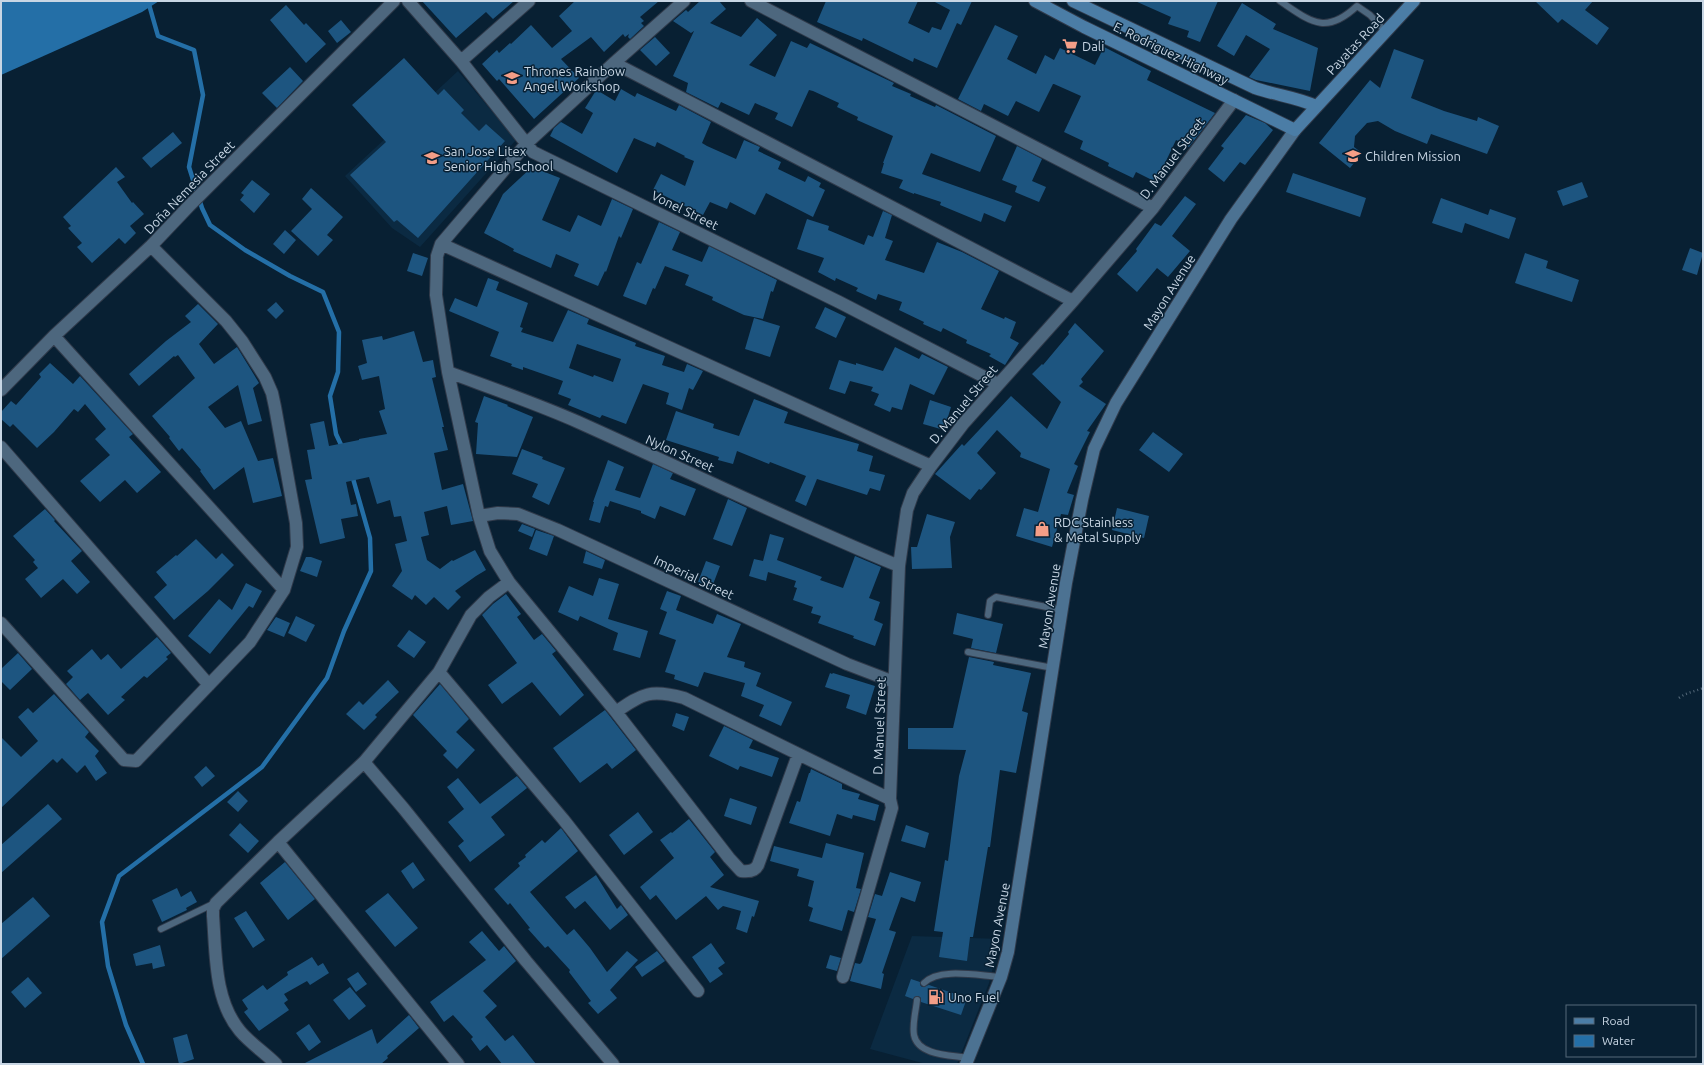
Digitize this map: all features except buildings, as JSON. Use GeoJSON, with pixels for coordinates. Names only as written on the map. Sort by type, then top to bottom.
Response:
{"type":"FeatureCollection","features":[{"type":"Feature","properties":{"kind":"main road","name":"E. Rodriguez Highway"},"geometry":{"type":"LineString","coordinates":[[1035,1],[1084,27],[1295,130]]}},
{"type":"Feature","properties":{"kind":"main road","name":"E. Rodriguez Highway"},"geometry":{"type":"LineString","coordinates":[[1073,1],[1255,88],[1269,93],[1296,98],[1316,106]]}},
{"type":"Feature","properties":{"kind":"main road","name":"Payatas Road"},"geometry":{"type":"LineString","coordinates":[[1295,130],[1414,1]]}},
{"type":"Feature","properties":{"kind":"main road","name":"Mayon Avenue"},"geometry":{"type":"LineString","coordinates":[[967,1061],[1001,978],[1008,952],[1062,610],[1082,500],[1094,449],[1116,403],[1231,219],[1295,130]]}},
{"type":"Feature","properties":{"kind":"street","name":"Doña Nemesia Street"},"geometry":{"type":"LineString","coordinates":[[1,390],[54,336],[151,246],[394,1]]}},
{"type":"Feature","properties":{"kind":"street","name":"Vonel Street"},"geometry":{"type":"LineString","coordinates":[[408,1],[461,61],[533,152],[839,302],[998,384]]}},
{"type":"Feature","properties":{"kind":"street"},"geometry":{"type":"LineString","coordinates":[[461,61],[529,1]]}},
{"type":"Feature","properties":{"kind":"street"},"geometry":{"type":"LineString","coordinates":[[684,1],[527,143],[442,244],[437,256],[436,294],[448,372],[480,516],[490,551],[509,582],[616,712],[729,858],[740,870],[752,871],[758,865],[798,755]]}},
{"type":"Feature","properties":{"kind":"street"},"geometry":{"type":"LineString","coordinates":[[751,1],[1153,208]]}},
{"type":"Feature","properties":{"kind":"street"},"geometry":{"type":"LineString","coordinates":[[614,63],[1073,301]]}},
{"type":"Feature","properties":{"kind":"street","name":"D. Manuel Street"},"geometry":{"type":"LineString","coordinates":[[843,977],[892,808],[890,799],[899,566],[907,510],[912,493],[963,424],[1073,301],[1153,208],[1234,100]]}},
{"type":"Feature","properties":{"kind":"street"},"geometry":{"type":"LineString","coordinates":[[442,244],[931,466]]}},
{"type":"Feature","properties":{"kind":"street"},"geometry":{"type":"LineString","coordinates":[[1,624],[124,760],[138,760],[250,642],[284,590],[297,547],[296,523],[272,393],[260,369],[226,321],[197,290],[151,246]]}},
{"type":"Feature","properties":{"kind":"street"},"geometry":{"type":"LineString","coordinates":[[54,336],[284,590]]}},
{"type":"Feature","properties":{"kind":"street","name":"Nylon Street"},"geometry":{"type":"LineString","coordinates":[[448,372],[576,422],[727,489],[830,538],[899,566]]}},
{"type":"Feature","properties":{"kind":"street"},"geometry":{"type":"LineString","coordinates":[[1,448],[209,685]]}},
{"type":"Feature","properties":{"kind":"street","name":"Imperial Street"},"geometry":{"type":"LineString","coordinates":[[480,516],[498,513],[518,514],[572,536],[847,664],[894,682]]}},
{"type":"Feature","properties":{"kind":"street"},"geometry":{"type":"LineString","coordinates":[[276,1064],[240,1031],[225,1007],[218,976],[213,908],[216,903],[278,842],[364,762],[439,672],[471,615],[489,597],[509,582]]}},
{"type":"Feature","properties":{"kind":"street"},"geometry":{"type":"LineString","coordinates":[[439,672],[563,819],[698,991]]}},
{"type":"Feature","properties":{"kind":"street"},"geometry":{"type":"LineString","coordinates":[[616,712],[633,700],[653,692],[666,693],[684,698],[890,799]]}},
{"type":"Feature","properties":{"kind":"street"},"geometry":{"type":"LineString","coordinates":[[364,762],[404,809],[526,961],[613,1064]]}},
{"type":"Feature","properties":{"kind":"street"},"geometry":{"type":"LineString","coordinates":[[278,842],[458,1064]]}},
{"type":"Feature","properties":{"kind":"lane"},"geometry":{"type":"LineString","coordinates":[[1280,1],[1312,22],[1319,24],[1338,20],[1348,14],[1358,4],[1386,32]]}},
{"type":"Feature","properties":{"kind":"lane"},"geometry":{"type":"LineString","coordinates":[[988,616],[990,601],[996,596],[1062,610]]}},
{"type":"Feature","properties":{"kind":"lane"},"geometry":{"type":"LineString","coordinates":[[968,652],[1053,668]]}},
{"type":"Feature","properties":{"kind":"lane"},"geometry":{"type":"LineString","coordinates":[[161,929],[216,903]]}},
{"type":"Feature","properties":{"kind":"lane"},"geometry":{"type":"LineString","coordinates":[[924,983],[929,978],[946,974],[1001,978]]}},
{"type":"Feature","properties":{"kind":"lane"},"geometry":{"type":"LineString","coordinates":[[917,1000],[913,1028],[914,1036],[921,1047],[928,1051],[967,1061]]}},
{"type":"Feature","properties":{"kind":"path"},"geometry":{"type":"LineString","coordinates":[[1679,698],[1686,692],[1696,691],[1703,688]]}},
{"type":"Feature","properties":{"kind":"shaded area","name":"San Jose Litex Senior High School"},"geometry":{"type":"Polygon","coordinates":[[[458,71],[516,140],[420,247],[392,228],[345,176],[458,71]]]}},
{"type":"Feature","properties":{"kind":"shaded area"},"geometry":{"type":"Polygon","coordinates":[[[912,936],[1000,939],[989,983],[957,1064],[926,1064],[870,1049],[912,936]]]}},
{"type":"Feature","properties":{"kind":"water"},"geometry":{"type":"Polygon","coordinates":[[[1,1],[159,1],[142,12],[1,75],[1,1]]]}},
{"type":"Feature","properties":{"kind":"waterway"},"geometry":{"type":"LineString","coordinates":[[148,1],[158,36],[194,50],[203,95],[189,167],[202,208],[210,225],[245,250],[290,276],[323,292],[339,332],[338,372],[330,396],[336,434],[343,449]]}},
{"type":"Feature","properties":{"kind":"waterway"},"geometry":{"type":"LineString","coordinates":[[143,1064],[126,1025],[108,966],[102,922],[119,876],[262,767],[327,678],[344,631],[371,571],[370,538],[352,475]]}},
{"type":"Feature","properties":{"kind":"place","name":"Dali"},"geometry":{"type":"Point","coordinates":[1070,46]}},
{"type":"Feature","properties":{"kind":"place","name":"Thrones Rainbow Angel Workshop"},"geometry":{"type":"Point","coordinates":[512,78]}},
{"type":"Feature","properties":{"kind":"place","name":"Children Mission"},"geometry":{"type":"Point","coordinates":[1353,156]}},
{"type":"Feature","properties":{"kind":"place","name":"San Jose Litex Senior High School"},"geometry":{"type":"Point","coordinates":[432,158]}},
{"type":"Feature","properties":{"kind":"place","name":"RDC Stainless & Metal Supply"},"geometry":{"type":"Point","coordinates":[1042,529]}},
{"type":"Feature","properties":{"kind":"place","name":"Uno Fuel"},"geometry":{"type":"Point","coordinates":[936,997]}}]}
